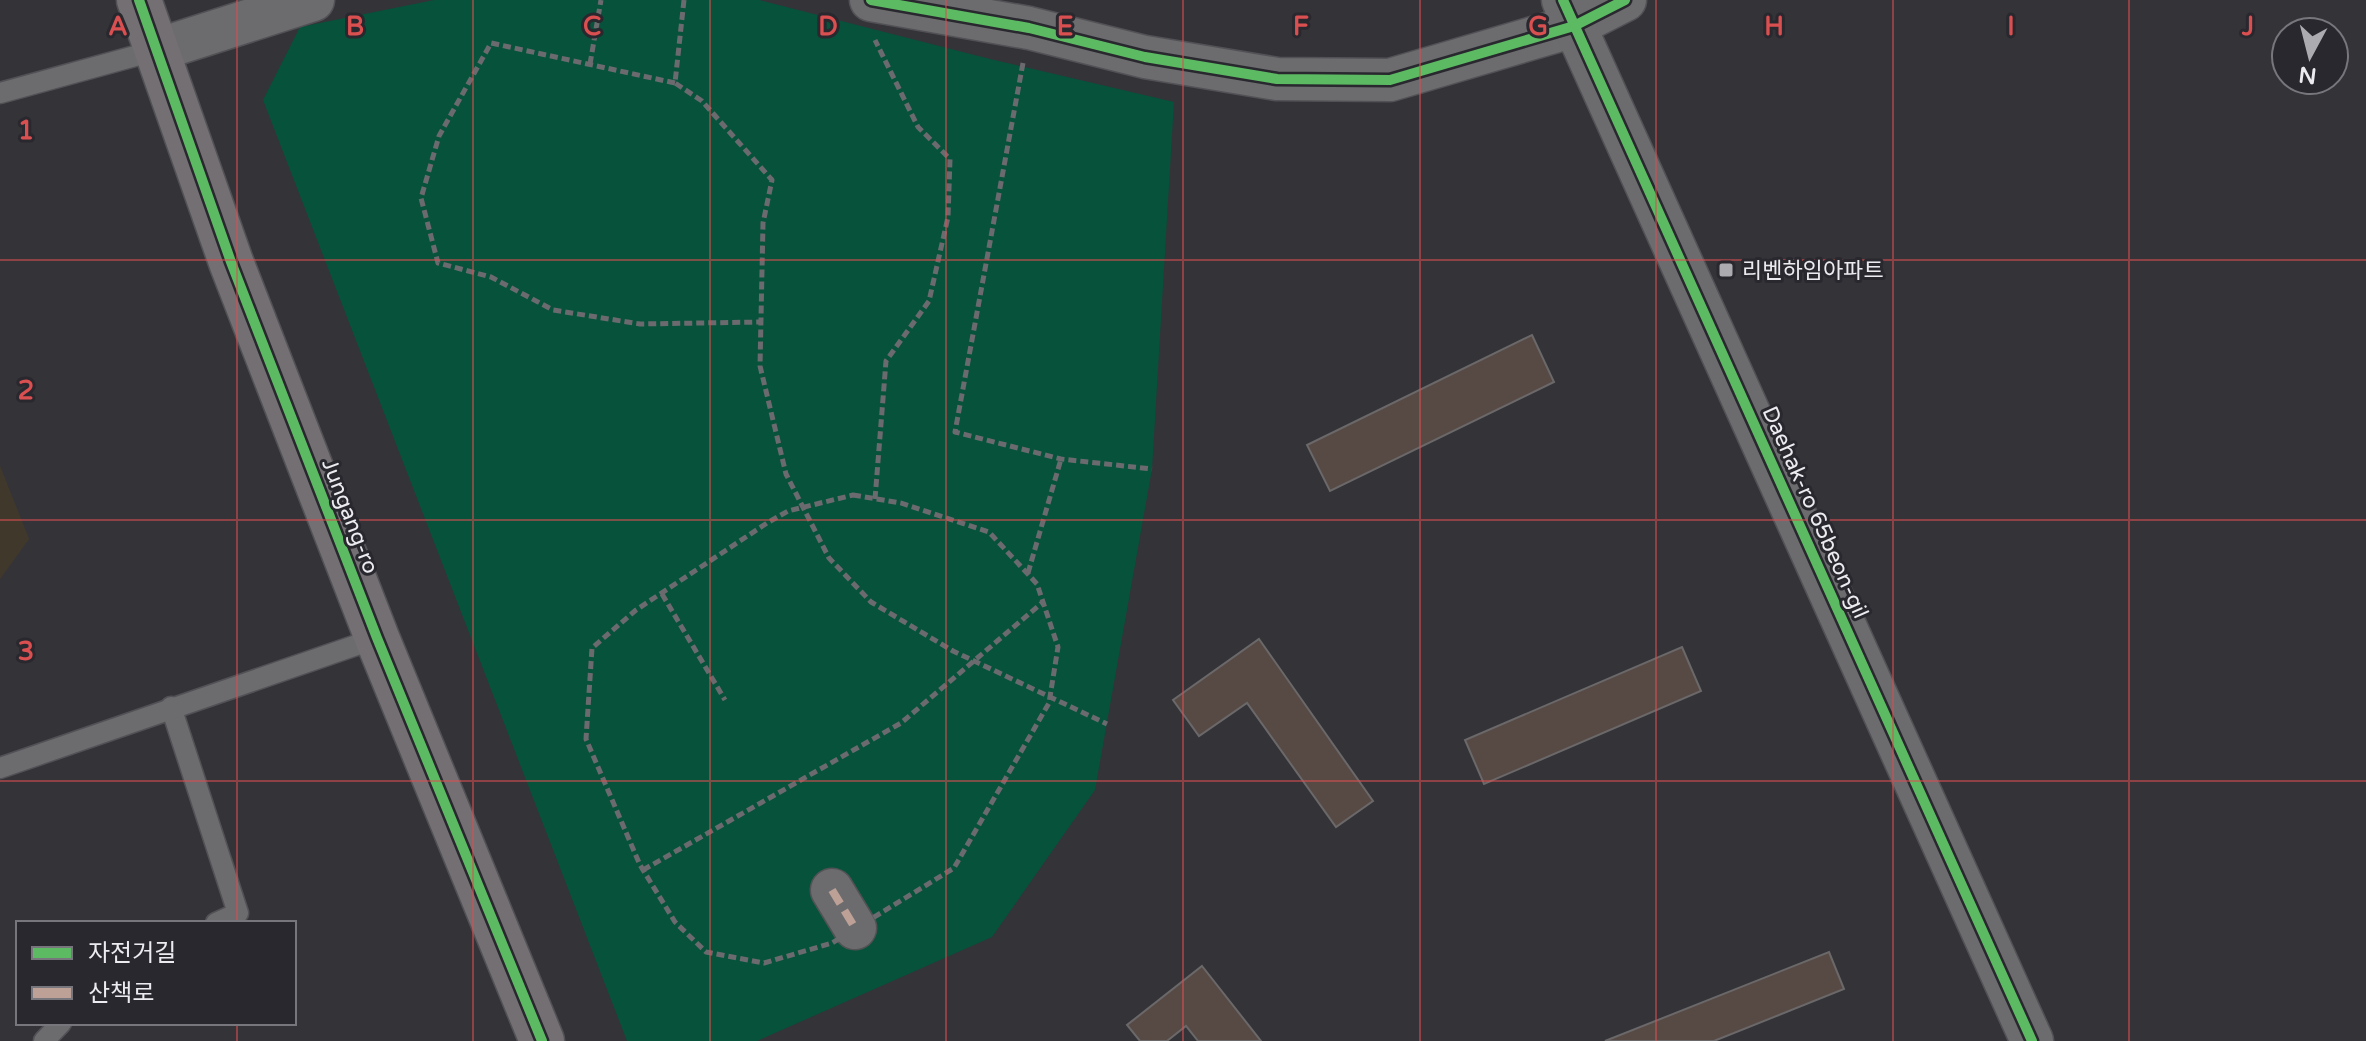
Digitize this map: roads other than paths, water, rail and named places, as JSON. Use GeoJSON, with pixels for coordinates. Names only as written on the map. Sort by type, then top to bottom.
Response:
{"type":"FeatureCollection","features":[{"type":"Feature","properties":{"kind":"street","name":"Jungang-ro"},"geometry":{"type":"LineString","coordinates":[[139,0],[231,262],[377,638],[542,1041]]}},
{"type":"Feature","properties":{"kind":"street"},"geometry":{"type":"LineString","coordinates":[[157,50],[313,0]]}},
{"type":"Feature","properties":{"kind":"street"},"geometry":{"type":"LineString","coordinates":[[871,14],[1029,28],[1145,57],[1277,79],[1390,80],[1568,13],[1625,0]]}},
{"type":"Feature","properties":{"kind":"street","name":"Daehak-ro 65beon-gil"},"geometry":{"type":"LineString","coordinates":[[1568,13],[2032,1041]]}},
{"type":"Feature","properties":{"kind":"street"},"geometry":{"type":"LineString","coordinates":[[832,890],[855,928]]}},
{"type":"Feature","properties":{"kind":"lane"},"geometry":{"type":"LineString","coordinates":[[0,93],[157,50]]}},
{"type":"Feature","properties":{"kind":"lane"},"geometry":{"type":"LineString","coordinates":[[0,768],[377,638]]}},
{"type":"Feature","properties":{"kind":"lane"},"geometry":{"type":"LineString","coordinates":[[171,707],[238,913],[220,921]]}},
{"type":"Feature","properties":{"kind":"lane"},"geometry":{"type":"LineString","coordinates":[[44,1041],[59,1025]]}},
{"type":"Feature","properties":{"kind":"place","name":"리벤하임아파트"},"geometry":{"type":"Point","coordinates":[1726,270]}}]}
